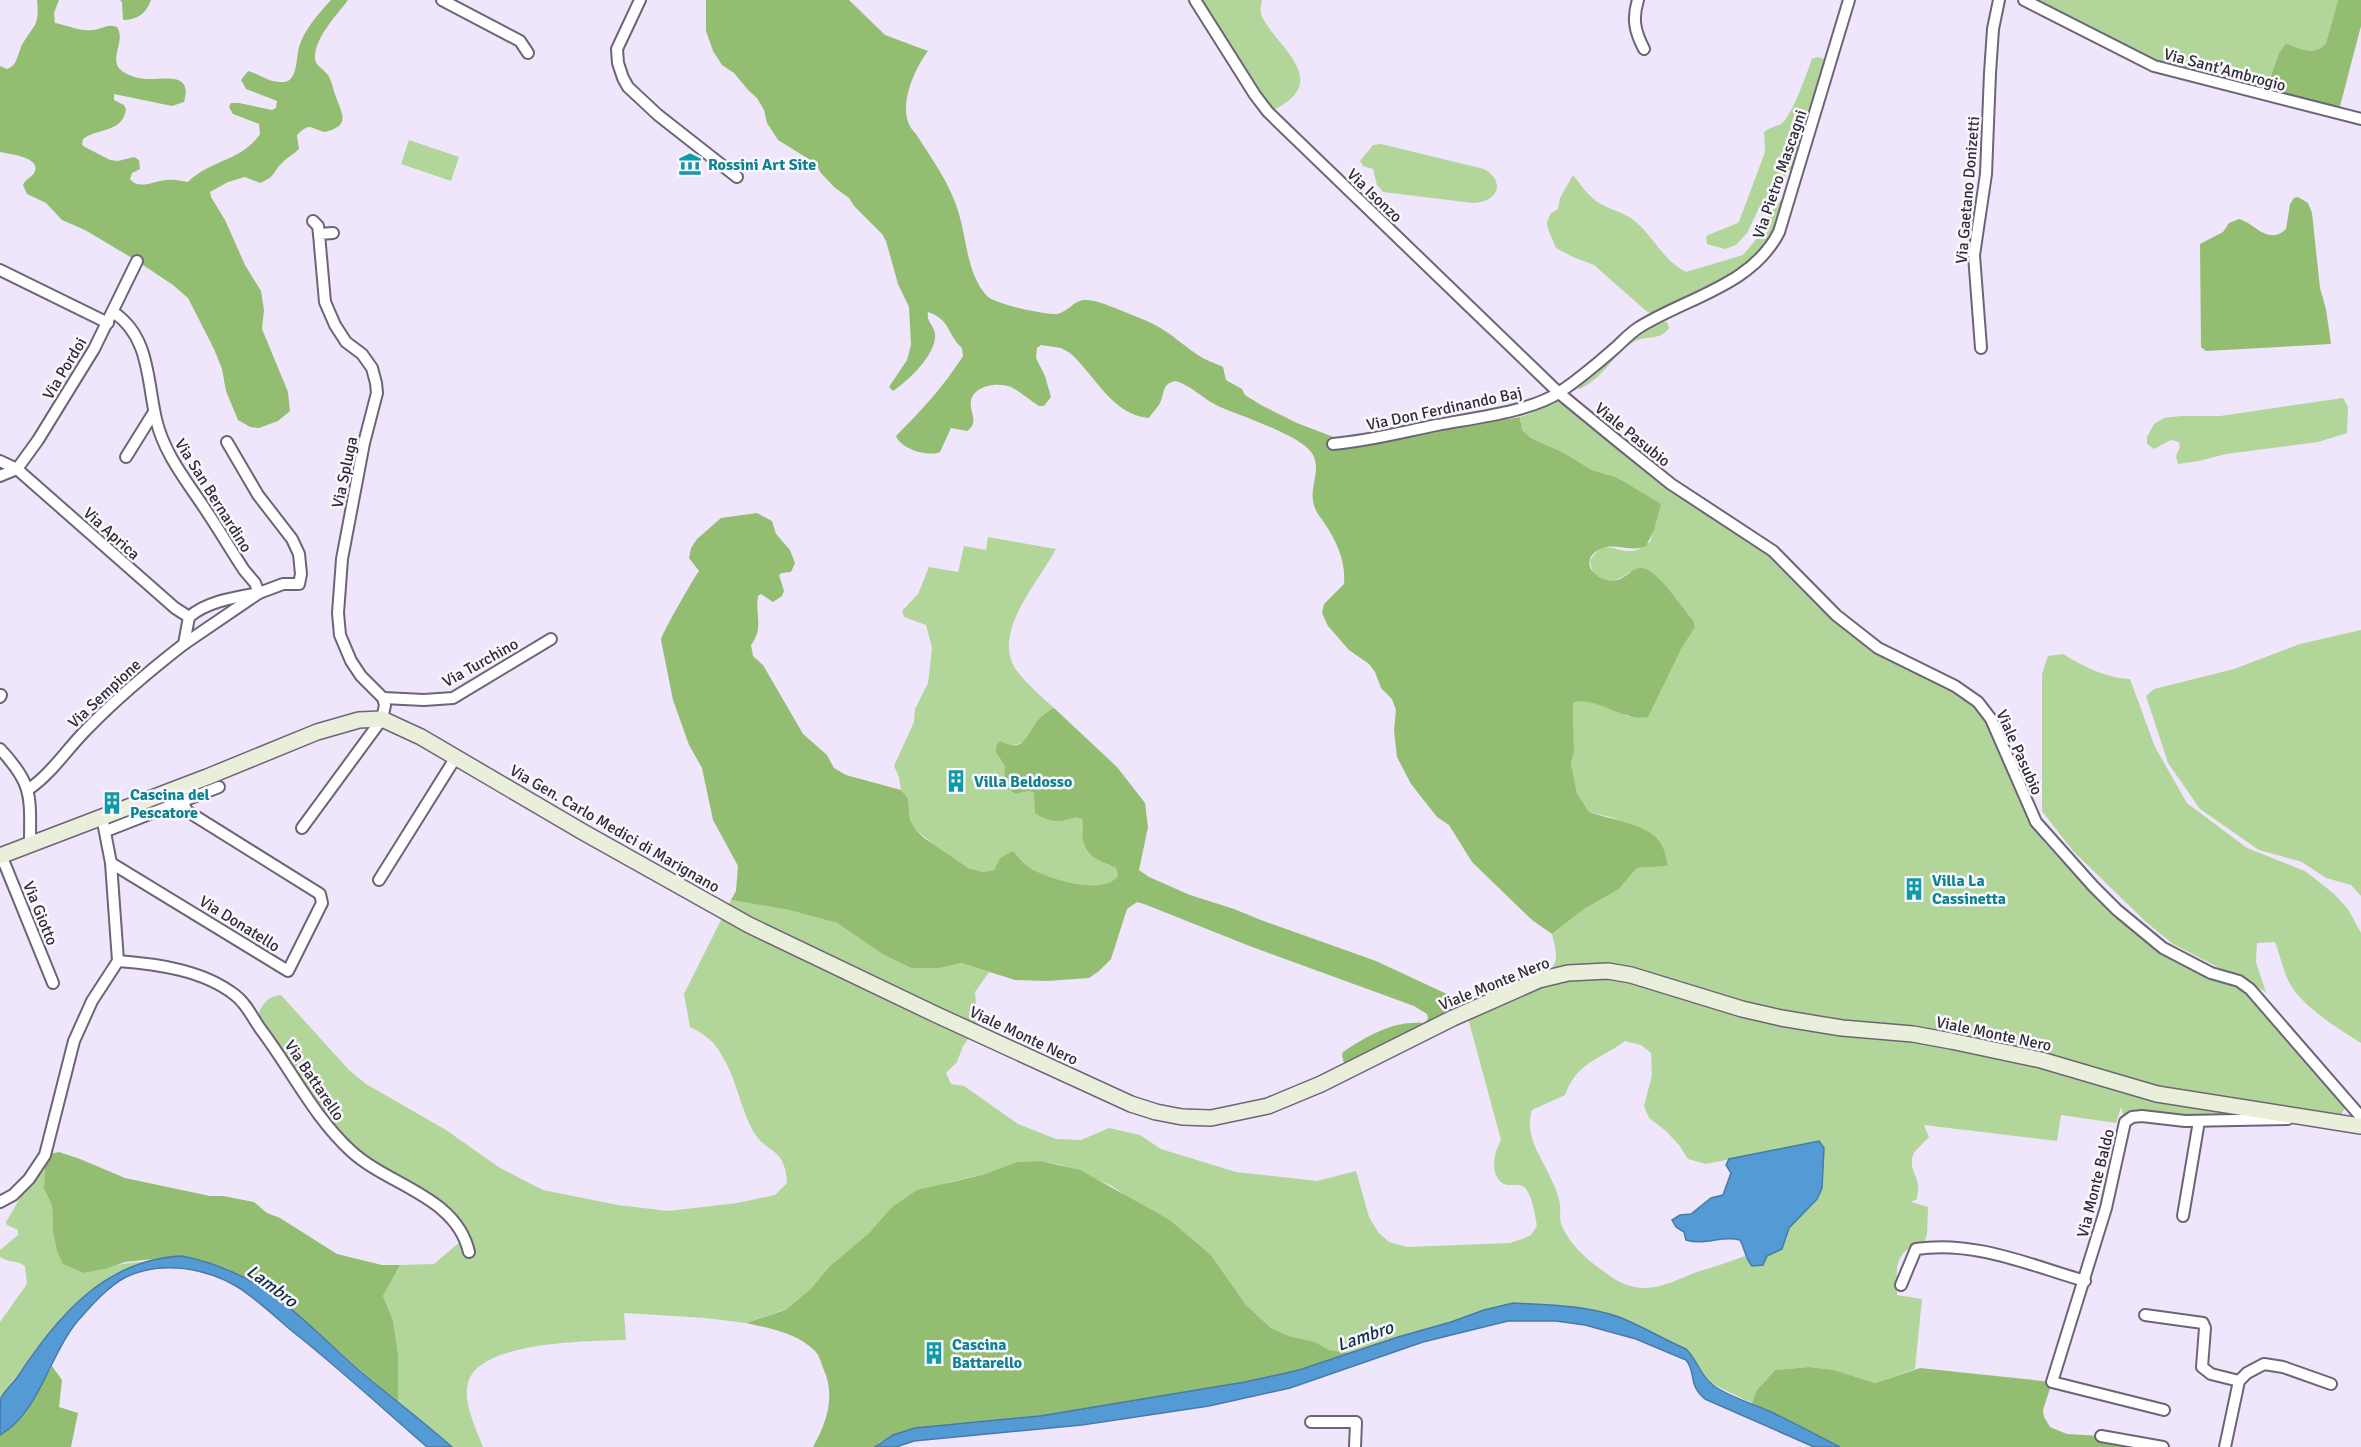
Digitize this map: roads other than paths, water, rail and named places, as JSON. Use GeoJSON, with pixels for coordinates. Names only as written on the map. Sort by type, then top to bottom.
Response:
{"type":"FeatureCollection","features":[{"type":"Feature","properties":{"kind":"street"},"geometry":{"type":"LineString","coordinates":[[442,0],[520,41],[528,53]]}},
{"type":"Feature","properties":{"kind":"street"},"geometry":{"type":"LineString","coordinates":[[640,0],[617,48],[618,63],[623,78],[628,87],[658,115],[710,160],[737,177]]}},
{"type":"Feature","properties":{"kind":"street","name":"Via Isonzo"},"geometry":{"type":"LineString","coordinates":[[1195,0],[1268,112],[1559,393]]}},
{"type":"Feature","properties":{"kind":"street"},"geometry":{"type":"LineString","coordinates":[[1638,0],[1634,13],[1635,31],[1644,49]]}},
{"type":"Feature","properties":{"kind":"street","name":"Via Pietro Mascagni"},"geometry":{"type":"LineString","coordinates":[[1559,393],[1637,329],[1742,274],[1769,250],[1779,232],[1849,0]]}},
{"type":"Feature","properties":{"kind":"street","name":"Via Gaetano Donizetti"},"geometry":{"type":"LineString","coordinates":[[1981,348],[1974,255],[1986,174],[1993,29],[1999,0]]}},
{"type":"Feature","properties":{"kind":"street","name":"Via Sant'Ambrogio"},"geometry":{"type":"LineString","coordinates":[[2024,0],[2154,66],[2361,119]]}},
{"type":"Feature","properties":{"kind":"street","name":"Via Spluga"},"geometry":{"type":"LineString","coordinates":[[313,221],[318,226],[325,302],[346,342],[362,354],[372,368],[376,383],[377,393],[364,443],[342,559],[338,627],[351,661],[383,698]]}},
{"type":"Feature","properties":{"kind":"street"},"geometry":{"type":"LineString","coordinates":[[319,234],[333,233]]}},
{"type":"Feature","properties":{"kind":"street","name":"Via Pordoi"},"geometry":{"type":"LineString","coordinates":[[17,469],[38,440],[94,349],[137,261]]}},
{"type":"Feature","properties":{"kind":"street"},"geometry":{"type":"LineString","coordinates":[[0,270],[108,323]]}},
{"type":"Feature","properties":{"kind":"street","name":"Via San Bernardino"},"geometry":{"type":"LineString","coordinates":[[113,312],[133,330],[138,340],[146,363],[154,412],[173,462],[244,570],[255,583],[259,593]]}},
{"type":"Feature","properties":{"kind":"street","name":"Via Don Ferdinando Baj"},"geometry":{"type":"LineString","coordinates":[[1334,444],[1374,439],[1511,411],[1559,393]]}},
{"type":"Feature","properties":{"kind":"street","name":"Viale Pasubio"},"geometry":{"type":"LineString","coordinates":[[1559,393],[1671,484],[1773,551],[1836,615],[1878,648],[1955,686],[1978,702],[1991,719],[2036,822],[2093,886],[2117,910],[2163,948],[2211,973],[2239,981],[2250,989],[2361,1117]]}},
{"type":"Feature","properties":{"kind":"street"},"geometry":{"type":"LineString","coordinates":[[126,457],[154,412]]}},
{"type":"Feature","properties":{"kind":"street"},"geometry":{"type":"LineString","coordinates":[[184,645],[189,617],[196,611],[234,597],[259,593],[284,584],[298,584],[301,574],[299,554],[292,539],[258,495],[227,442]]}},
{"type":"Feature","properties":{"kind":"street","name":"Via Aprica"},"geometry":{"type":"LineString","coordinates":[[0,461],[17,469],[175,608],[189,617]]}},
{"type":"Feature","properties":{"kind":"street"},"geometry":{"type":"LineString","coordinates":[[0,476],[17,469]]}},
{"type":"Feature","properties":{"kind":"street"},"geometry":{"type":"LineString","coordinates":[[184,645],[259,593]]}},
{"type":"Feature","properties":{"kind":"street","name":"Via Turchino"},"geometry":{"type":"LineString","coordinates":[[383,698],[424,700],[453,698],[550,639]]}},
{"type":"Feature","properties":{"kind":"street","name":"Via Sempione"},"geometry":{"type":"LineString","coordinates":[[29,789],[58,763],[87,728],[143,675],[184,645]]}},
{"type":"Feature","properties":{"kind":"street"},"geometry":{"type":"LineString","coordinates":[[302,828],[382,719],[385,705],[383,698]]}},
{"type":"Feature","properties":{"kind":"street"},"geometry":{"type":"LineString","coordinates":[[186,795],[317,732],[359,720],[382,719]]}},
{"type":"Feature","properties":{"kind":"street","name":"Via Gen. Carlo Medici di Marignano"},"geometry":{"type":"LineString","coordinates":[[382,719],[403,727],[748,925]]}},
{"type":"Feature","properties":{"kind":"street"},"geometry":{"type":"LineString","coordinates":[[0,749],[22,775],[29,789],[30,844]]}},
{"type":"Feature","properties":{"kind":"street"},"geometry":{"type":"LineString","coordinates":[[379,880],[460,760]]}},
{"type":"Feature","properties":{"kind":"street"},"geometry":{"type":"LineString","coordinates":[[1,856],[30,844],[104,824],[186,795],[219,787]]}},
{"type":"Feature","properties":{"kind":"street","name":"Via Donatello"},"geometry":{"type":"LineString","coordinates":[[111,863],[288,971],[322,903],[320,894],[187,811],[186,795]]}},
{"type":"Feature","properties":{"kind":"street"},"geometry":{"type":"LineString","coordinates":[[0,1202],[13,1195],[29,1179],[45,1155],[74,1041],[92,1001],[118,961],[111,863],[104,824]]}},
{"type":"Feature","properties":{"kind":"street","name":"Via Giotto"},"geometry":{"type":"LineString","coordinates":[[1,856],[53,983]]}},
{"type":"Feature","properties":{"kind":"street","name":"Viale Monte Nero"},"geometry":{"type":"LineString","coordinates":[[748,925],[936,1015],[1131,1104],[1182,1117],[1211,1118],[1268,1106],[1340,1075],[1454,1018],[1539,980],[1589,971],[1608,971],[1632,975],[1742,1009],[1780,1018],[1842,1028],[1913,1034],[1951,1041],[2041,1060],[2157,1094],[2361,1126]]}},
{"type":"Feature","properties":{"kind":"street","name":"Via Battarello"},"geometry":{"type":"LineString","coordinates":[[118,961],[153,964],[185,972],[216,984],[235,995],[250,1009],[261,1030],[271,1041],[300,1089],[331,1132],[354,1154],[425,1196],[449,1216],[464,1236],[469,1252]]}},
{"type":"Feature","properties":{"kind":"street","name":"Via Monte Baldo"},"geometry":{"type":"LineString","coordinates":[[2164,1410],[2052,1383],[2109,1197],[2125,1122],[2132,1117],[2142,1116],[2199,1121],[2297,1117]]}},
{"type":"Feature","properties":{"kind":"street"},"geometry":{"type":"LineString","coordinates":[[2183,1216],[2199,1121]]}},
{"type":"Feature","properties":{"kind":"street"},"geometry":{"type":"LineString","coordinates":[[1900,1285],[1916,1249],[1938,1246],[1983,1250],[2085,1281]]}},
{"type":"Feature","properties":{"kind":"street"},"geometry":{"type":"LineString","coordinates":[[2145,1315],[2203,1323],[2205,1328],[2202,1367],[2211,1374],[2239,1381]]}},
{"type":"Feature","properties":{"kind":"street"},"geometry":{"type":"LineString","coordinates":[[2225,1447],[2239,1381],[2247,1373],[2264,1364],[2283,1367],[2331,1384]]}},
{"type":"Feature","properties":{"kind":"street"},"geometry":{"type":"LineString","coordinates":[[1311,1422],[1356,1422],[1355,1447]]}},
{"type":"Feature","properties":{"kind":"street"},"geometry":{"type":"LineString","coordinates":[[2101,1436],[2163,1447]]}},
{"type":"Feature","properties":{"kind":"water"},"geometry":{"type":"Polygon","coordinates":[[[1819,1141],[1824,1148],[1822,1188],[1817,1199],[1789,1228],[1782,1249],[1767,1256],[1763,1265],[1752,1266],[1740,1240],[1693,1242],[1686,1240],[1684,1232],[1676,1227],[1672,1220],[1680,1215],[1691,1214],[1711,1198],[1723,1195],[1731,1173],[1726,1165],[1729,1159],[1819,1141]]]}},
{"type":"Feature","properties":{"kind":"water"},"geometry":{"type":"Polygon","coordinates":[[[182,1256],[237,1274],[280,1300],[360,1371],[452,1447],[427,1447],[327,1359],[236,1286],[210,1274],[182,1268],[139,1272],[126,1277],[100,1297],[67,1336],[25,1413],[0,1435],[1,1398],[49,1333],[67,1313],[86,1295],[129,1268],[154,1260],[182,1256]]]}},
{"type":"Feature","properties":{"kind":"water"},"geometry":{"type":"Polygon","coordinates":[[[1513,1303],[1580,1308],[1619,1317],[1686,1349],[1709,1382],[1720,1390],[1778,1415],[1840,1447],[1814,1447],[1705,1399],[1696,1388],[1686,1360],[1636,1339],[1585,1325],[1556,1321],[1508,1321],[1423,1342],[1290,1388],[1209,1406],[1082,1425],[914,1441],[896,1447],[875,1447],[893,1435],[915,1428],[1040,1416],[1245,1382],[1299,1370],[1484,1310],[1513,1303]]]}},
{"type":"Feature","properties":{"kind":"place","name":"Rossini Art Site"},"geometry":{"type":"Point","coordinates":[690,164]}},
{"type":"Feature","properties":{"kind":"place","name":"Villa Beldosso"},"geometry":{"type":"Point","coordinates":[956,781]}},
{"type":"Feature","properties":{"kind":"place","name":"Cascina del Pescatore"},"geometry":{"type":"Point","coordinates":[112,803]}},
{"type":"Feature","properties":{"kind":"place","name":"Villa La Cassinetta"},"geometry":{"type":"Point","coordinates":[1914,889]}},
{"type":"Feature","properties":{"kind":"place","name":"Cascina Battarello"},"geometry":{"type":"Point","coordinates":[934,1353]}},
{"type":"Feature","properties":{"kind":"water label","name":"Lambro"},"geometry":{"type":"Point","coordinates":[272,1286]}},
{"type":"Feature","properties":{"kind":"water label","name":"Lambro"},"geometry":{"type":"Point","coordinates":[1365,1336]}}]}
